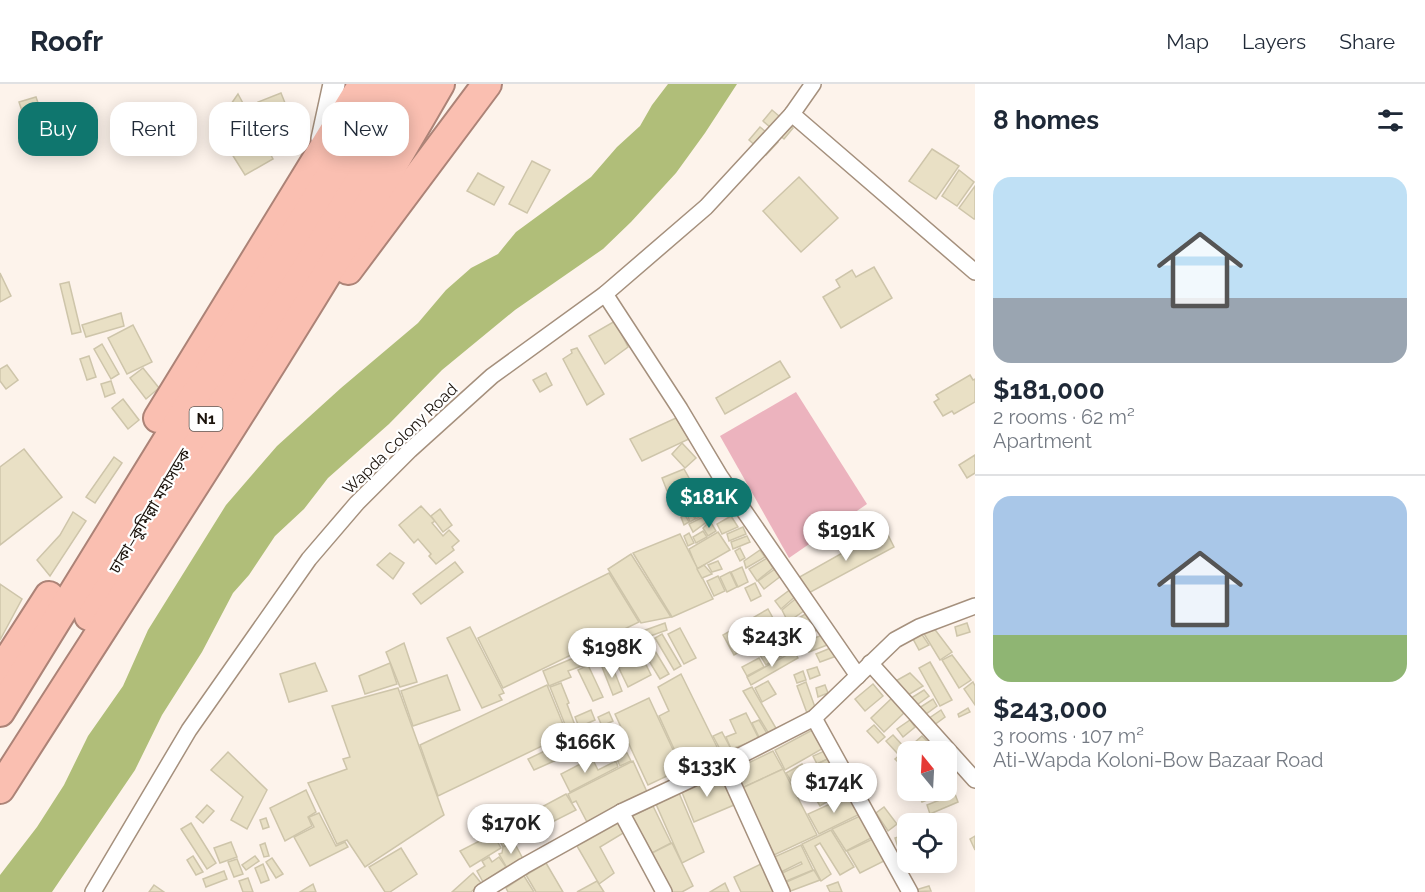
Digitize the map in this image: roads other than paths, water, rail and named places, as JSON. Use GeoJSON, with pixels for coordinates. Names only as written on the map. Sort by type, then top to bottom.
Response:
{"type":"FeatureCollection","features":[{"type":"Feature","properties":{"kind":"highway"},"geometry":{"type":"LineString","coordinates":[[0,672],[67,568],[363,84]]}},
{"type":"Feature","properties":{"kind":"highway","name":"ঢাকা–কুমিল্লা মহাসড়ক"},"geometry":{"type":"LineString","coordinates":[[0,712],[387,84]]}},
{"type":"Feature","properties":{"kind":"highway","name":"ঢাকা–কুমিল্লা মহাসড়ক"},"geometry":{"type":"LineString","coordinates":[[0,756],[65,657],[179,461],[303,268],[417,84]]}},
{"type":"Feature","properties":{"kind":"highway"},"geometry":{"type":"LineString","coordinates":[[0,789],[274,360],[399,156],[440,84]]}},
{"type":"Feature","properties":{"kind":"highway"},"geometry":{"type":"LineString","coordinates":[[274,360],[358,258],[487,84]]}},
{"type":"Feature","properties":{"kind":"street"},"geometry":{"type":"LineString","coordinates":[[319,154],[334,84]]}},
{"type":"Feature","properties":{"kind":"street","name":"Wapda Colony Road"},"geometry":{"type":"LineString","coordinates":[[93,892],[189,730],[309,559],[357,503],[410,450],[492,376],[605,294],[706,207],[792,114],[813,84]]}},
{"type":"Feature","properties":{"kind":"street"},"geometry":{"type":"LineString","coordinates":[[792,114],[975,272]]}},
{"type":"Feature","properties":{"kind":"street"},"geometry":{"type":"LineString","coordinates":[[605,294],[680,409],[720,476],[858,676]]}},
{"type":"Feature","properties":{"kind":"street"},"geometry":{"type":"LineString","coordinates":[[482,892],[499,887],[621,812],[724,764],[814,718],[895,640],[919,627],[975,606]]}},
{"type":"Feature","properties":{"kind":"street"},"geometry":{"type":"LineString","coordinates":[[870,663],[975,780]]}},
{"type":"Feature","properties":{"kind":"street"},"geometry":{"type":"LineString","coordinates":[[814,718],[910,892]]}},
{"type":"Feature","properties":{"kind":"street"},"geometry":{"type":"LineString","coordinates":[[724,764],[782,892]]}},
{"type":"Feature","properties":{"kind":"street"},"geometry":{"type":"LineString","coordinates":[[621,812],[664,892]]}}]}
